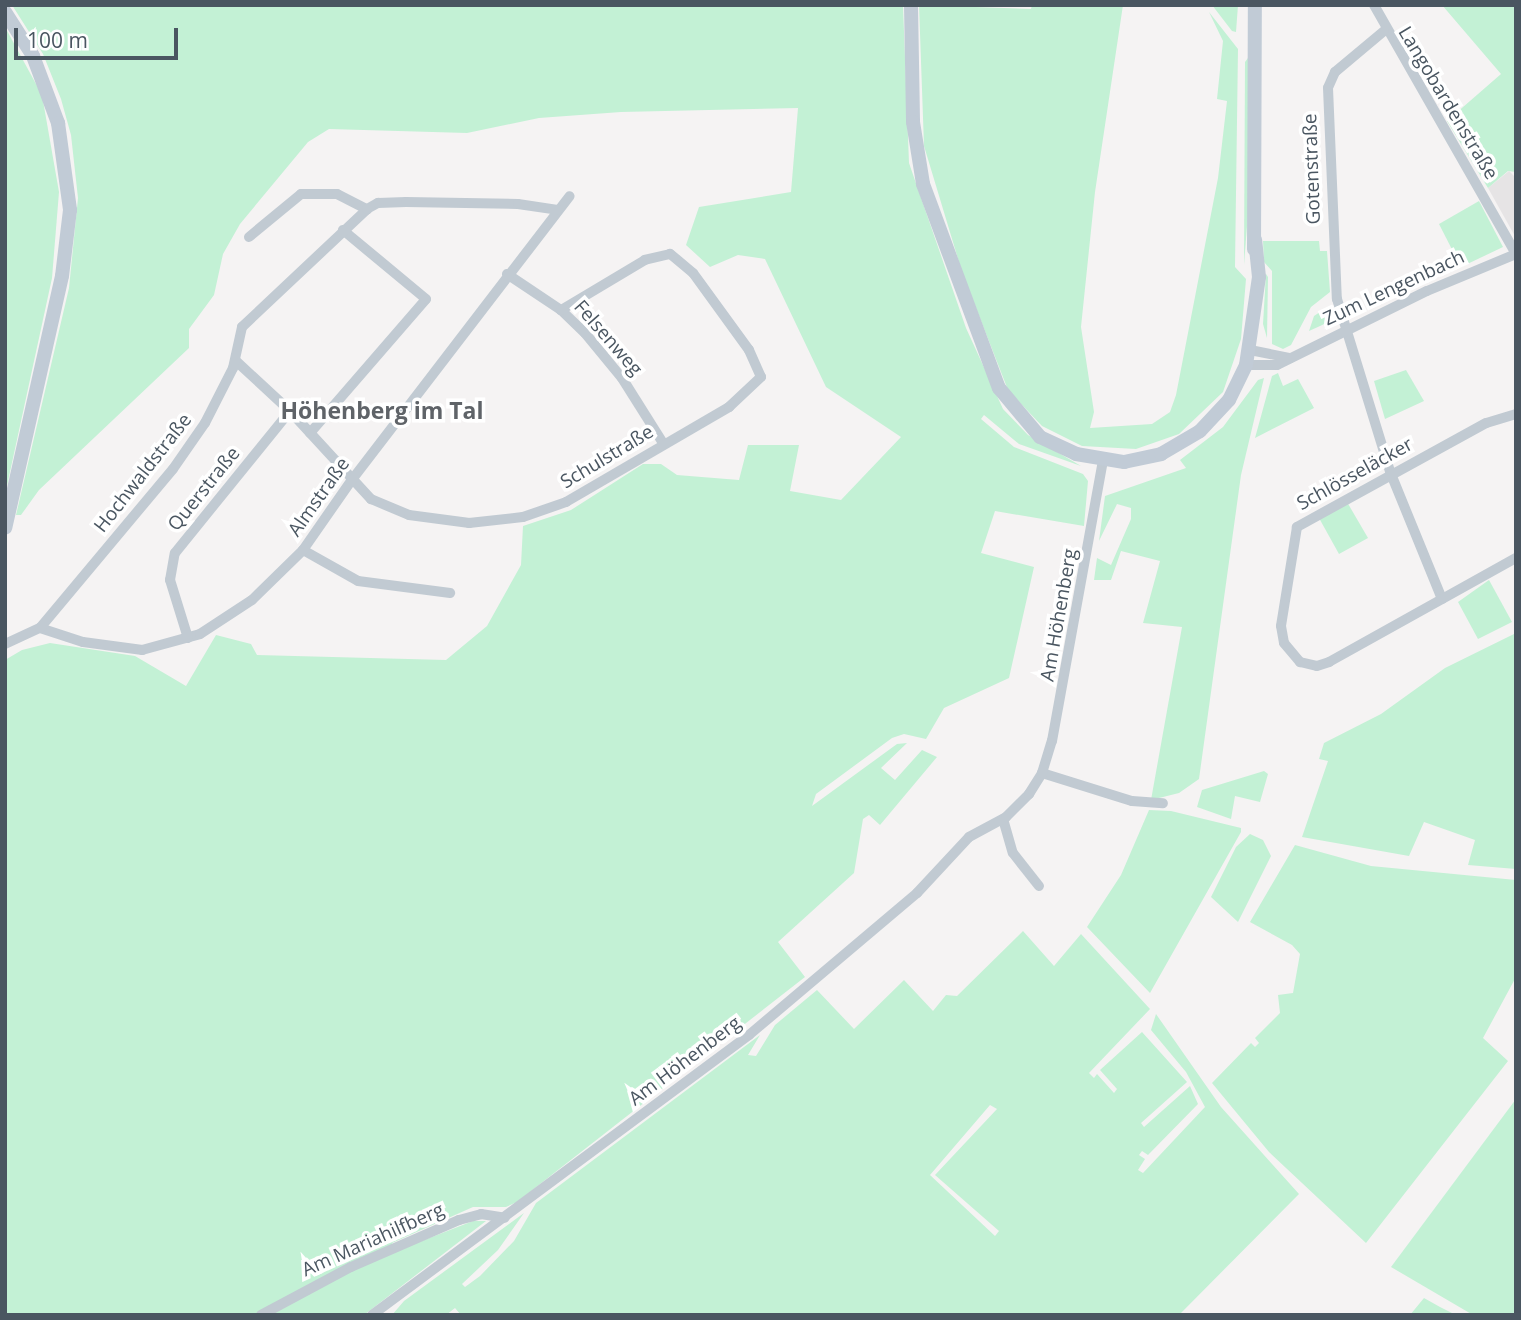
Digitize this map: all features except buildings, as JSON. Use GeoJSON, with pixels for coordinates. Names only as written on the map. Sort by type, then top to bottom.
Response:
{"type":"FeatureCollection","features":[{"type":"Feature","properties":{"kind":"main road"},"geometry":{"type":"LineString","coordinates":[[911,5],[913,122],[923,184],[994,378],[1012,408],[1040,437],[1065,451],[1103,461],[1147,458],[1182,445],[1229,400],[1247,365],[1255,296],[1251,270],[1255,240],[1255,5]]}},
{"type":"Feature","properties":{"kind":"main road"},"geometry":{"type":"LineString","coordinates":[[5,12],[33,56],[58,123],[70,210],[60,289],[5,528]]}},
{"type":"Feature","properties":{"kind":"street","name":"Langobardenstraße"},"geometry":{"type":"LineString","coordinates":[[1374,5],[1384,31],[1516,254]]}},
{"type":"Feature","properties":{"kind":"street","name":"Gotenstraße"},"geometry":{"type":"LineString","coordinates":[[1384,31],[1335,72],[1328,88],[1331,218],[1343,330],[1391,474],[1442,599]]}},
{"type":"Feature","properties":{"kind":"street"},"geometry":{"type":"LineString","coordinates":[[249,237],[301,194],[337,194],[367,209],[377,204],[406,202],[518,204],[558,211]]}},
{"type":"Feature","properties":{"kind":"street","name":"Almstraße"},"geometry":{"type":"LineString","coordinates":[[40,628],[68,639],[130,650],[188,638],[252,600],[303,550],[351,481],[570,196]]}},
{"type":"Feature","properties":{"kind":"street","name":"Hochwaldstraße"},"geometry":{"type":"LineString","coordinates":[[40,628],[173,469],[205,423],[236,361],[242,327],[367,209]]}},
{"type":"Feature","properties":{"kind":"street"},"geometry":{"type":"LineString","coordinates":[[310,433],[426,299],[343,230]]}},
{"type":"Feature","properties":{"kind":"street","name":"Zum Lengenbach"},"geometry":{"type":"LineString","coordinates":[[1247,365],[1272,367],[1343,330],[1516,254]]}},
{"type":"Feature","properties":{"kind":"street","name":"Schulstraße"},"geometry":{"type":"LineString","coordinates":[[236,361],[290,411],[351,481],[371,499],[410,515],[455,522],[509,520],[566,502],[663,443],[729,407],[761,377],[749,350],[693,273],[675,256],[655,255],[561,310]]}},
{"type":"Feature","properties":{"kind":"street","name":"Felsenweg"},"geometry":{"type":"LineString","coordinates":[[508,274],[561,310],[611,363],[663,443]]}},
{"type":"Feature","properties":{"kind":"street"},"geometry":{"type":"LineString","coordinates":[[1250,350],[1290,358]]}},
{"type":"Feature","properties":{"kind":"street","name":"Querstraße"},"geometry":{"type":"LineString","coordinates":[[188,638],[170,580],[175,552],[290,411]]}},
{"type":"Feature","properties":{"kind":"street","name":"Schlösseläcker"},"geometry":{"type":"LineString","coordinates":[[1442,599],[1323,665],[1300,662],[1283,643],[1281,626],[1297,527],[1486,422],[1516,414]]}},
{"type":"Feature","properties":{"kind":"street","name":"Am Höhenberg"},"geometry":{"type":"LineString","coordinates":[[372,1315],[749,1035],[917,893],[969,838],[1003,819],[1042,773],[1075,633],[1103,461]]}},
{"type":"Feature","properties":{"kind":"street"},"geometry":{"type":"LineString","coordinates":[[303,550],[358,581],[450,593]]}},
{"type":"Feature","properties":{"kind":"street"},"geometry":{"type":"LineString","coordinates":[[1442,599],[1516,558]]}},
{"type":"Feature","properties":{"kind":"street"},"geometry":{"type":"LineString","coordinates":[[5,644],[40,628]]}},
{"type":"Feature","properties":{"kind":"street"},"geometry":{"type":"LineString","coordinates":[[1042,773],[1132,801],[1163,803]]}},
{"type":"Feature","properties":{"kind":"street"},"geometry":{"type":"LineString","coordinates":[[1003,819],[1013,853],[1039,886]]}},
{"type":"Feature","properties":{"kind":"street","name":"Am Mariahilfberg"},"geometry":{"type":"LineString","coordinates":[[261,1315],[351,1267],[459,1220],[481,1214],[505,1218]]}},
{"type":"Feature","properties":{"kind":"shaded area"},"geometry":{"type":"Polygon","coordinates":[[[1509,171],[1516,178],[1516,238],[1488,188],[1509,171]]]}},
{"type":"Feature","properties":{"kind":"green space"},"geometry":{"type":"Polygon","coordinates":[[[12,5],[903,5],[909,163],[966,328],[1003,409],[1028,435],[1081,466],[1019,444],[984,415],[981,419],[1014,447],[1083,474],[1088,481],[1084,526],[995,511],[981,553],[1034,567],[1009,678],[944,708],[926,739],[904,734],[892,738],[816,794],[812,806],[897,744],[907,743],[881,768],[895,780],[922,750],[937,757],[880,825],[869,815],[863,819],[854,873],[778,942],[805,977],[517,1202],[506,1207],[473,1207],[392,1243],[396,1251],[473,1221],[486,1221],[364,1315],[5,1315],[5,660],[22,650],[50,643],[135,656],[186,686],[216,635],[251,644],[257,655],[446,660],[487,626],[521,565],[523,526],[571,510],[643,464],[661,464],[677,475],[739,480],[748,445],[799,445],[790,491],[841,500],[901,437],[826,387],[765,259],[738,255],[710,267],[686,245],[699,207],[791,192],[798,108],[621,112],[539,118],[467,133],[329,129],[308,142],[240,224],[223,254],[214,295],[189,329],[189,348],[39,490],[21,515],[16,515],[69,288],[78,198],[71,135],[61,99],[43,54],[12,5]]]}},
{"type":"Feature","properties":{"kind":"green space"},"geometry":{"type":"Polygon","coordinates":[[[919,5],[1031,9],[1032,5],[1123,5],[1095,192],[1081,327],[1094,412],[1090,428],[1152,424],[1170,412],[1176,395],[1218,178],[1227,101],[1217,99],[1223,41],[1209,12],[1238,49],[1235,267],[1246,279],[1241,339],[1223,392],[1179,434],[1136,449],[1082,446],[1042,426],[1008,390],[962,272],[924,146],[919,5]]]}},
{"type":"Feature","properties":{"kind":"green space"},"geometry":{"type":"Polygon","coordinates":[[[1212,5],[1238,5],[1236,32],[1232,31],[1212,5]]]}},
{"type":"Feature","properties":{"kind":"green space"},"geometry":{"type":"Polygon","coordinates":[[[1442,5],[1516,5],[1516,172],[1508,171],[1488,188],[1447,121],[1501,74],[1442,5]]]}},
{"type":"Feature","properties":{"kind":"green space"},"geometry":{"type":"Polygon","coordinates":[[[5,27],[42,95],[59,192],[52,278],[5,495],[5,27]]]}},
{"type":"Feature","properties":{"kind":"green space"},"geometry":{"type":"Polygon","coordinates":[[[1248,58],[1248,213],[1244,265],[1245,62],[1248,58]]]}},
{"type":"Feature","properties":{"kind":"green space"},"geometry":{"type":"Polygon","coordinates":[[[1479,201],[1503,247],[1461,267],[1439,224],[1479,201]]]}},
{"type":"Feature","properties":{"kind":"green space"},"geometry":{"type":"Polygon","coordinates":[[[1263,241],[1319,241],[1320,251],[1327,251],[1330,292],[1311,307],[1291,345],[1283,349],[1272,344],[1272,271],[1264,262],[1263,241]]]}},
{"type":"Feature","properties":{"kind":"green space"},"geometry":{"type":"Polygon","coordinates":[[[1266,274],[1268,277],[1267,338],[1263,324],[1266,274]]]}},
{"type":"Feature","properties":{"kind":"green space"},"geometry":{"type":"Polygon","coordinates":[[[1326,308],[1333,310],[1331,321],[1309,331],[1314,316],[1326,308]]]}},
{"type":"Feature","properties":{"kind":"green space"},"geometry":{"type":"Polygon","coordinates":[[[1406,370],[1424,401],[1385,419],[1374,381],[1406,370]]]}},
{"type":"Feature","properties":{"kind":"green space"},"geometry":{"type":"Polygon","coordinates":[[[1278,373],[1283,386],[1298,379],[1314,408],[1255,438],[1272,376],[1278,373]]]}},
{"type":"Feature","properties":{"kind":"green space"},"geometry":{"type":"Polygon","coordinates":[[[1264,378],[1241,475],[1199,779],[1179,793],[1151,800],[1182,627],[1143,623],[1160,561],[1121,551],[1111,580],[1094,580],[1097,558],[1111,565],[1131,519],[1131,508],[1117,504],[1099,541],[1105,496],[1186,468],[1180,460],[1223,427],[1258,380],[1264,378]]]}},
{"type":"Feature","properties":{"kind":"green space"},"geometry":{"type":"Polygon","coordinates":[[[1347,502],[1368,538],[1339,554],[1319,518],[1347,502]]]}},
{"type":"Feature","properties":{"kind":"green space"},"geometry":{"type":"Polygon","coordinates":[[[1489,580],[1512,622],[1478,639],[1458,602],[1489,580]]]}},
{"type":"Feature","properties":{"kind":"green space"},"geometry":{"type":"Polygon","coordinates":[[[1516,633],[1516,869],[1468,865],[1475,840],[1424,822],[1409,856],[1302,837],[1328,761],[1319,759],[1324,743],[1381,714],[1445,668],[1516,633]]]}},
{"type":"Feature","properties":{"kind":"green space"},"geometry":{"type":"Polygon","coordinates":[[[1264,771],[1268,774],[1260,802],[1235,796],[1231,819],[1197,807],[1202,790],[1264,771]]]}},
{"type":"Feature","properties":{"kind":"green space"},"geometry":{"type":"Polygon","coordinates":[[[1149,810],[1171,811],[1241,828],[1150,993],[1087,927],[1121,875],[1149,810]]]}},
{"type":"Feature","properties":{"kind":"green space"},"geometry":{"type":"Polygon","coordinates":[[[1250,834],[1263,840],[1271,856],[1238,922],[1211,897],[1236,847],[1250,834]]]}},
{"type":"Feature","properties":{"kind":"green space"},"geometry":{"type":"Polygon","coordinates":[[[1295,845],[1371,866],[1516,880],[1516,977],[1483,1038],[1508,1061],[1366,1243],[1269,1152],[1212,1083],[1251,1043],[1255,1047],[1259,1043],[1255,1038],[1280,1013],[1278,995],[1293,993],[1300,954],[1292,945],[1250,922],[1295,845]]]}},
{"type":"Feature","properties":{"kind":"green space"},"geometry":{"type":"Polygon","coordinates":[[[1023,931],[1054,966],[1081,934],[1150,1009],[1089,1073],[1094,1078],[1097,1074],[1114,1093],[1117,1089],[1100,1070],[1142,1032],[1187,1082],[1141,1123],[1144,1127],[1190,1086],[1198,1104],[1148,1155],[1142,1151],[1139,1155],[1145,1159],[1138,1170],[1143,1173],[1205,1107],[1186,1072],[1151,1030],[1156,1014],[1221,1107],[1299,1194],[1179,1315],[461,1315],[455,1308],[446,1315],[392,1315],[404,1301],[524,1213],[498,1250],[462,1284],[465,1287],[480,1276],[514,1241],[536,1203],[760,1035],[748,1055],[756,1056],[775,1025],[817,990],[854,1029],[904,980],[933,1011],[946,995],[957,996],[1023,931]],[[990,1105],[930,1175],[995,1236],[999,1231],[935,1175],[997,1109],[990,1105]]]}},
{"type":"Feature","properties":{"kind":"green space"},"geometry":{"type":"Polygon","coordinates":[[[1516,1099],[1516,1315],[1473,1315],[1391,1267],[1516,1099]]]}},
{"type":"Feature","properties":{"kind":"green space"},"geometry":{"type":"Polygon","coordinates":[[[1424,1298],[1440,1307],[1456,1315],[1410,1315],[1424,1298]]]}},
{"type":"Feature","properties":{"kind":"district","name":"Höhenberg im Tal"},"geometry":{"type":"Point","coordinates":[382,410]}}]}
